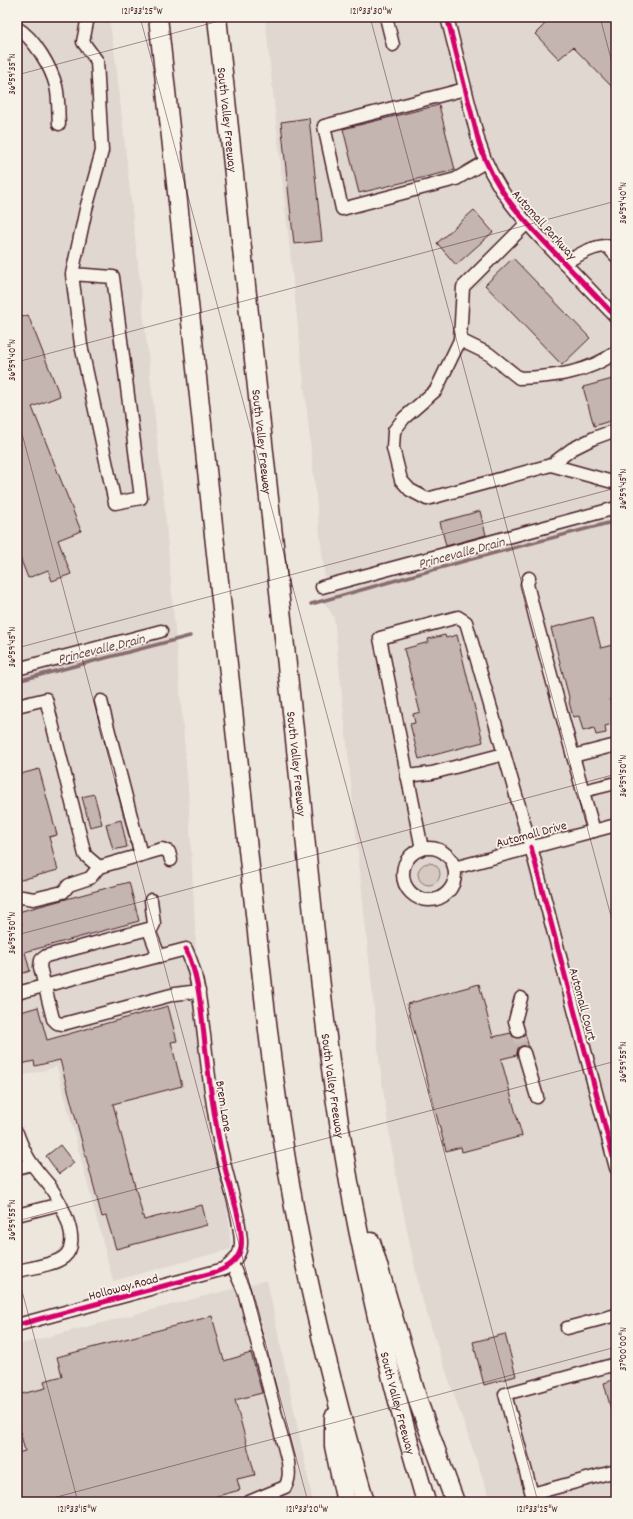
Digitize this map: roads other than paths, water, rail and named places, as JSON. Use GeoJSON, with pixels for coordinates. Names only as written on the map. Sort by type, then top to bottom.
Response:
{"type":"FeatureCollection","features":[{"type":"Feature","properties":{"kind":"highway"},"geometry":{"type":"LineString","coordinates":[[158,17],[270,1049],[284,1146],[304,1259],[333,1388],[365,1502]]}},
{"type":"Feature","properties":{"kind":"highway","name":"South Valley Freeway"},"geometry":{"type":"LineString","coordinates":[[218,17],[331,1067],[342,1141],[372,1297],[395,1392],[426,1502]]}},
{"type":"Feature","properties":{"kind":"highway"},"geometry":{"type":"LineString","coordinates":[[342,1141],[408,1367],[433,1444],[455,1502]]}},
{"type":"Feature","properties":{"kind":"highway"},"geometry":{"type":"LineString","coordinates":[[333,1388],[334,1446],[346,1502]]}},
{"type":"Feature","properties":{"kind":"street"},"geometry":{"type":"LineString","coordinates":[[72,274],[113,277],[141,498],[114,503],[81,345],[72,274],[86,209],[102,151],[98,61],[84,42],[88,17]]}},
{"type":"Feature","properties":{"kind":"street"},"geometry":{"type":"LineString","coordinates":[[386,17],[393,45]]}},
{"type":"Feature","properties":{"kind":"street","name":"Automall Parkway"},"geometry":{"type":"LineString","coordinates":[[447,17],[476,133],[485,162],[504,196],[527,223],[616,317]]}},
{"type":"Feature","properties":{"kind":"street"},"geometry":{"type":"LineString","coordinates":[[17,28],[25,32],[44,59],[56,87],[59,124]]}},
{"type":"Feature","properties":{"kind":"street"},"geometry":{"type":"LineString","coordinates":[[465,89],[324,126],[342,209],[456,179],[485,162]]}},
{"type":"Feature","properties":{"kind":"street"},"geometry":{"type":"LineString","coordinates":[[527,223],[463,287],[460,340],[436,390],[404,418],[394,431],[393,448],[401,480],[410,490],[427,499],[551,465],[572,449],[616,430]]}},
{"type":"Feature","properties":{"kind":"street"},"geometry":{"type":"LineString","coordinates":[[564,262],[603,246],[616,238]]}},
{"type":"Feature","properties":{"kind":"street"},"geometry":{"type":"LineString","coordinates":[[603,246],[607,246],[616,256]]}},
{"type":"Feature","properties":{"kind":"street"},"geometry":{"type":"LineString","coordinates":[[460,340],[489,354],[519,378],[553,377],[592,366],[616,352]]}},
{"type":"Feature","properties":{"kind":"street"},"geometry":{"type":"LineString","coordinates":[[551,465],[616,483]]}},
{"type":"Feature","properties":{"kind":"street"},"geometry":{"type":"LineString","coordinates":[[322,587],[616,508]]}},
{"type":"Feature","properties":{"kind":"street"},"geometry":{"type":"LineString","coordinates":[[529,578],[527,584],[536,620],[594,831]]}},
{"type":"Feature","properties":{"kind":"street","name":"Automall Court"},"geometry":{"type":"LineString","coordinates":[[408,776],[380,638],[458,617],[466,622],[531,847],[616,1168]]}},
{"type":"Feature","properties":{"kind":"street"},"geometry":{"type":"LineString","coordinates":[[17,669],[161,631]]}},
{"type":"Feature","properties":{"kind":"street"},"geometry":{"type":"LineString","coordinates":[[17,706],[46,699],[85,855],[99,867]]}},
{"type":"Feature","properties":{"kind":"street"},"geometry":{"type":"LineString","coordinates":[[101,701],[141,855]]}},
{"type":"Feature","properties":{"kind":"street"},"geometry":{"type":"LineString","coordinates":[[573,756],[616,745]]}},
{"type":"Feature","properties":{"kind":"street"},"geometry":{"type":"LineString","coordinates":[[422,849],[408,776],[432,773],[504,754]]}},
{"type":"Feature","properties":{"kind":"street"},"geometry":{"type":"LineString","coordinates":[[583,791],[616,783]]}},
{"type":"Feature","properties":{"kind":"street","name":"Automall Drive"},"geometry":{"type":"LineString","coordinates":[[454,868],[616,825]]}},
{"type":"Feature","properties":{"kind":"street"},"geometry":{"type":"LineString","coordinates":[[17,898],[22,897],[34,899],[63,892],[69,885],[90,878],[99,867],[162,849],[169,852],[171,860]]}},
{"type":"Feature","properties":{"kind":"street"},"geometry":{"type":"LineString","coordinates":[[422,849],[432,849],[443,852],[451,861],[454,868],[455,872],[453,883],[444,895],[431,900],[425,900],[415,896],[407,890],[404,883],[403,869],[410,857],[422,849]]}},
{"type":"Feature","properties":{"kind":"street"},"geometry":{"type":"LineString","coordinates":[[151,900],[154,924],[149,930],[46,956],[41,960],[40,967],[53,1019],[56,1023],[63,1024],[175,994],[199,991]]}},
{"type":"Feature","properties":{"kind":"street"},"geometry":{"type":"LineString","coordinates":[[17,993],[159,956],[149,930]]}},
{"type":"Feature","properties":{"kind":"street","name":"Brem Lane"},"geometry":{"type":"LineString","coordinates":[[159,956],[186,949],[192,961],[199,991],[216,1124],[225,1168],[236,1209],[241,1241],[241,1249],[238,1257],[232,1264]]}},
{"type":"Feature","properties":{"kind":"street"},"geometry":{"type":"LineString","coordinates":[[518,1031],[515,1021],[521,998]]}},
{"type":"Feature","properties":{"kind":"street"},"geometry":{"type":"LineString","coordinates":[[524,1053],[537,1097]]}},
{"type":"Feature","properties":{"kind":"street"},"geometry":{"type":"LineString","coordinates":[[17,1133],[23,1149],[32,1164],[60,1204],[71,1231],[72,1246],[69,1252],[56,1261],[17,1271]]}},
{"type":"Feature","properties":{"kind":"street"},"geometry":{"type":"LineString","coordinates":[[17,1168],[32,1164]]}},
{"type":"Feature","properties":{"kind":"street"},"geometry":{"type":"LineString","coordinates":[[17,1215],[60,1204]]}},
{"type":"Feature","properties":{"kind":"street"},"geometry":{"type":"LineString","coordinates":[[232,1264],[244,1291],[290,1472],[288,1482],[285,1487],[249,1502]]}},
{"type":"Feature","properties":{"kind":"street","name":"Holloway Road"},"geometry":{"type":"LineString","coordinates":[[17,1325],[224,1270],[232,1264]]}},
{"type":"Feature","properties":{"kind":"street"},"geometry":{"type":"LineString","coordinates":[[567,1328],[615,1318]]}},
{"type":"Feature","properties":{"kind":"street"},"geometry":{"type":"LineString","coordinates":[[616,1364],[505,1394],[533,1498],[616,1471]]}},
{"type":"Feature","properties":{"kind":"waterway","name":"Princevalle Drain"},"geometry":{"type":"LineString","coordinates":[[311,604],[468,560],[616,521]]}},
{"type":"Feature","properties":{"kind":"waterway","name":"Princevalle Drain"},"geometry":{"type":"LineString","coordinates":[[17,681],[190,636]]}},
{"type":"Feature","properties":{"kind":"tunnel"},"geometry":{"type":"LineString","coordinates":[[518,1031],[524,1053]]}}]}
